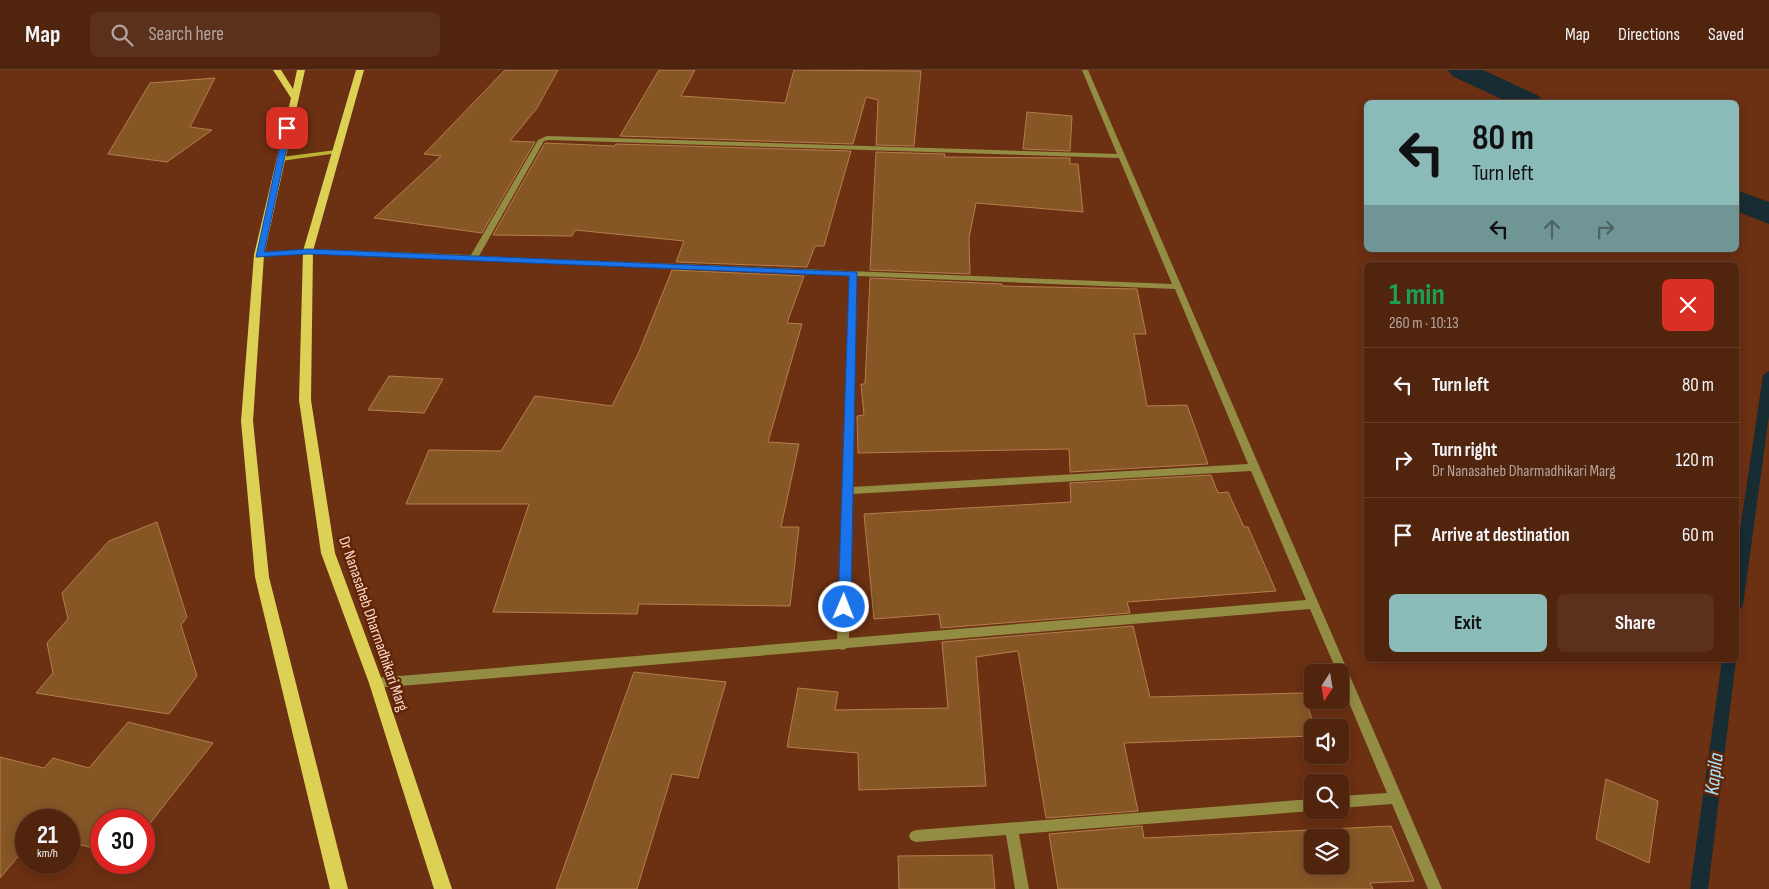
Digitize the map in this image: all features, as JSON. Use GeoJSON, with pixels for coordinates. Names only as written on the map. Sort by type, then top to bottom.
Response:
{"type":"FeatureCollection","features":[{"type":"Feature","properties":{"kind":"main road"},"geometry":{"type":"LineString","coordinates":[[277,70],[294,97]]}},
{"type":"Feature","properties":{"kind":"main road"},"geometry":{"type":"LineString","coordinates":[[301,70],[259,255],[247,421],[262,577],[339,889]]}},
{"type":"Feature","properties":{"kind":"main road","name":"Dr Nanasaheb Dharmadhikari Marg"},"geometry":{"type":"LineString","coordinates":[[361,72],[308,252],[305,400],[328,553],[376,683],[443,889]]}},
{"type":"Feature","properties":{"kind":"main road"},"geometry":{"type":"LineString","coordinates":[[281,159],[336,152]]}},
{"type":"Feature","properties":{"kind":"street"},"geometry":{"type":"LineString","coordinates":[[1085,70],[1435,889]]}},
{"type":"Feature","properties":{"kind":"street"},"geometry":{"type":"LineString","coordinates":[[473,259],[539,143],[547,138],[1122,156]]}},
{"type":"Feature","properties":{"kind":"street"},"geometry":{"type":"LineString","coordinates":[[259,255],[308,252],[1177,287]]}},
{"type":"Feature","properties":{"kind":"street"},"geometry":{"type":"LineString","coordinates":[[844,645],[853,274]]}},
{"type":"Feature","properties":{"kind":"street"},"geometry":{"type":"LineString","coordinates":[[848,491],[1254,468]]}},
{"type":"Feature","properties":{"kind":"street"},"geometry":{"type":"LineString","coordinates":[[376,683],[1312,604]]}},
{"type":"Feature","properties":{"kind":"street"},"geometry":{"type":"LineString","coordinates":[[1349,801],[1396,798]]}},
{"type":"Feature","properties":{"kind":"street"},"geometry":{"type":"LineString","coordinates":[[916,836],[1304,806]]}},
{"type":"Feature","properties":{"kind":"street"},"geometry":{"type":"LineString","coordinates":[[1012,828],[1022,889]]}},
{"type":"Feature","properties":{"kind":"building"},"geometry":{"type":"Polygon","coordinates":[[[505,70],[558,70],[537,108],[510,141],[535,142],[482,233],[374,218],[441,156],[424,154],[505,70]]]}},
{"type":"Feature","properties":{"kind":"building"},"geometry":{"type":"Polygon","coordinates":[[[659,70],[695,70],[681,96],[785,103],[794,70],[921,71],[914,146],[876,145],[878,100],[866,97],[853,144],[620,136],[659,70]]]}},
{"type":"Feature","properties":{"kind":"building"},"geometry":{"type":"Polygon","coordinates":[[[215,78],[190,127],[212,130],[167,162],[108,154],[150,83],[215,78]]]}},
{"type":"Feature","properties":{"kind":"building"},"geometry":{"type":"Polygon","coordinates":[[[1027,112],[1072,116],[1070,151],[1023,149],[1027,112]]]}},
{"type":"Feature","properties":{"kind":"building"},"geometry":{"type":"Polygon","coordinates":[[[545,143],[851,151],[824,246],[815,246],[807,267],[676,262],[684,241],[575,230],[572,236],[493,235],[545,143]]]}},
{"type":"Feature","properties":{"kind":"building"},"geometry":{"type":"Polygon","coordinates":[[[876,152],[945,154],[944,157],[1070,158],[1070,164],[1078,164],[1083,212],[976,203],[969,238],[970,274],[870,270],[876,152]]]}},
{"type":"Feature","properties":{"kind":"building"},"geometry":{"type":"Polygon","coordinates":[[[672,270],[804,276],[787,323],[802,324],[768,442],[799,444],[781,527],[799,527],[790,606],[639,604],[637,614],[493,612],[529,504],[406,504],[429,450],[501,451],[535,396],[612,406],[638,354],[672,270]]]}},
{"type":"Feature","properties":{"kind":"building"},"geometry":{"type":"Polygon","coordinates":[[[870,278],[1002,284],[1002,286],[1137,289],[1146,334],[1134,334],[1147,406],[1187,405],[1208,464],[1070,472],[1069,449],[858,453],[857,416],[864,415],[861,384],[865,384],[870,278]]]}},
{"type":"Feature","properties":{"kind":"building"},"geometry":{"type":"Polygon","coordinates":[[[389,376],[443,379],[424,413],[368,410],[389,376]]]}},
{"type":"Feature","properties":{"kind":"building"},"geometry":{"type":"Polygon","coordinates":[[[1211,475],[1218,493],[1228,492],[1244,527],[1248,527],[1276,591],[1127,602],[1130,613],[941,628],[939,614],[874,619],[864,514],[1071,502],[1070,483],[1211,475]]]}},
{"type":"Feature","properties":{"kind":"building"},"geometry":{"type":"Polygon","coordinates":[[[157,522],[187,617],[181,625],[197,676],[169,714],[36,693],[53,673],[47,643],[68,619],[62,593],[109,541],[157,522]]]}},
{"type":"Feature","properties":{"kind":"building"},"geometry":{"type":"Polygon","coordinates":[[[1133,626],[1150,697],[1303,693],[1304,709],[1308,709],[1312,719],[1304,719],[1304,736],[1124,743],[1138,811],[1046,818],[1018,651],[976,657],[986,786],[859,790],[858,753],[787,747],[798,688],[838,692],[835,710],[948,708],[942,642],[1133,626]]]}},
{"type":"Feature","properties":{"kind":"building"},"geometry":{"type":"Polygon","coordinates":[[[634,672],[726,682],[698,778],[672,774],[637,889],[556,889],[634,672]]]}},
{"type":"Feature","properties":{"kind":"building"},"geometry":{"type":"Polygon","coordinates":[[[128,722],[213,743],[155,817],[155,809],[90,809],[90,847],[80,845],[80,809],[15,809],[15,860],[0,878],[0,757],[44,768],[53,758],[89,768],[128,722]]]}},
{"type":"Feature","properties":{"kind":"building"},"geometry":{"type":"Polygon","coordinates":[[[1606,779],[1658,801],[1649,863],[1596,839],[1606,779]]]}},
{"type":"Feature","properties":{"kind":"building"},"geometry":{"type":"Polygon","coordinates":[[[1142,826],[1144,838],[1304,830],[1304,874],[1349,874],[1349,829],[1329,829],[1391,826],[1414,881],[1370,883],[1373,889],[1058,889],[1049,834],[1142,826]]]}},
{"type":"Feature","properties":{"kind":"building"},"geometry":{"type":"Polygon","coordinates":[[[992,855],[995,889],[899,889],[898,856],[992,855]]]}},
{"type":"Feature","properties":{"kind":"waterway"},"geometry":{"type":"LineString","coordinates":[[1461,70],[1525,100]]}},
{"type":"Feature","properties":{"kind":"waterway"},"geometry":{"type":"LineString","coordinates":[[1739,200],[1769,214]]}},
{"type":"Feature","properties":{"kind":"waterway","name":"Kapila"},"geometry":{"type":"LineString","coordinates":[[1739,584],[1769,375]]}},
{"type":"Feature","properties":{"kind":"waterway","name":"Kapila"},"geometry":{"type":"LineString","coordinates":[[1699,889],[1729,662]]}},
{"type":"Feature","properties":{"kind":"route"},"geometry":{"type":"LineString","coordinates":[[287,128],[259,255],[308,252],[853,274],[844,607]]}}]}
